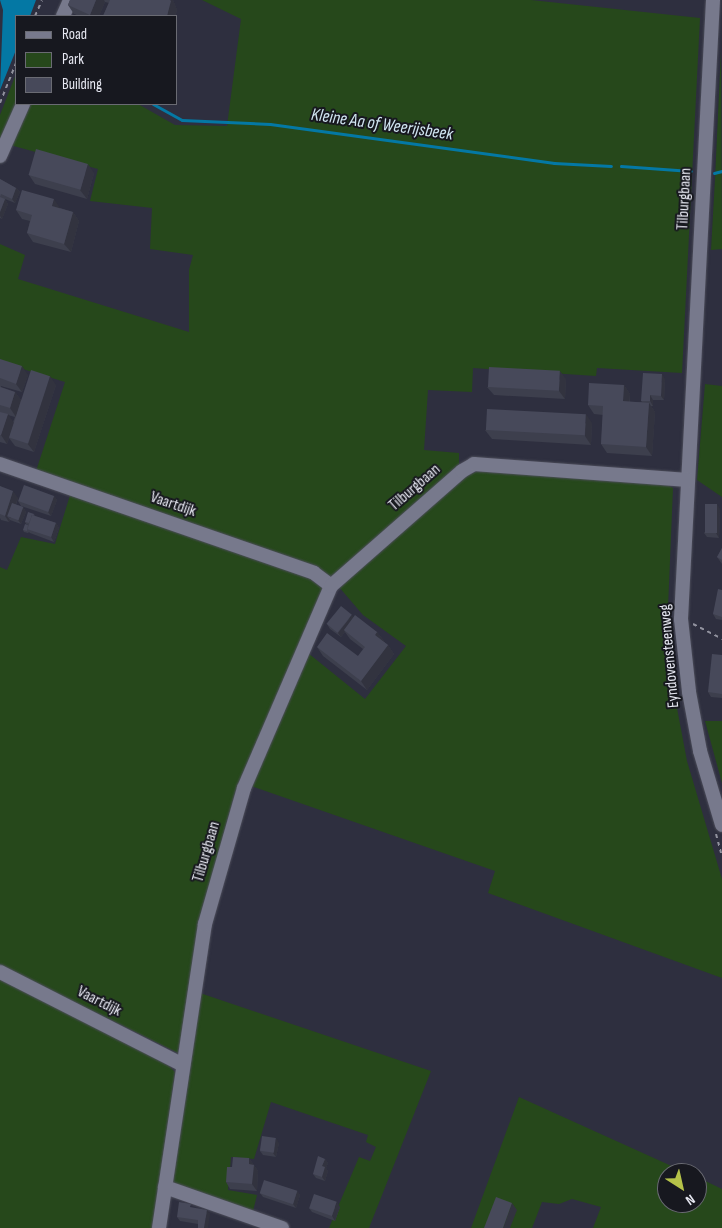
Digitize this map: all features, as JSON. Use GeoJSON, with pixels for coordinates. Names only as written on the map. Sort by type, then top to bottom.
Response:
{"type":"FeatureCollection","features":[{"type":"Feature","properties":{"kind":"street"},"geometry":{"type":"LineString","coordinates":[[63,15],[70,0]]}},
{"type":"Feature","properties":{"kind":"street","name":"Tilburgbaan"},"geometry":{"type":"LineString","coordinates":[[159,1228],[205,924],[244,788],[331,586],[462,471],[474,464],[687,480],[713,0]]}},
{"type":"Feature","properties":{"kind":"street"},"geometry":{"type":"LineString","coordinates":[[0,156],[23,105]]}},
{"type":"Feature","properties":{"kind":"street","name":"Vaartdijk"},"geometry":{"type":"LineString","coordinates":[[0,464],[314,573],[331,586]]}},
{"type":"Feature","properties":{"kind":"street","name":"Eyndovensteenweg"},"geometry":{"type":"LineString","coordinates":[[687,480],[681,619],[689,692],[700,751],[722,825]]}},
{"type":"Feature","properties":{"kind":"street","name":"Vaartdijk"},"geometry":{"type":"LineString","coordinates":[[0,972],[183,1064]]}},
{"type":"Feature","properties":{"kind":"street"},"geometry":{"type":"LineString","coordinates":[[165,1187],[282,1228]]}},
{"type":"Feature","properties":{"kind":"path"},"geometry":{"type":"LineString","coordinates":[[36,15],[42,0]]}},
{"type":"Feature","properties":{"kind":"path"},"geometry":{"type":"LineString","coordinates":[[0,103],[15,66]]}},
{"type":"Feature","properties":{"kind":"path"},"geometry":{"type":"LineString","coordinates":[[681,619],[722,639]]}},
{"type":"Feature","properties":{"kind":"green space"},"geometry":{"type":"Polygon","coordinates":[[[202,0],[531,0],[700,18],[682,373],[597,368],[596,376],[473,368],[472,392],[428,390],[424,450],[459,453],[459,465],[329,579],[36,471],[65,382],[0,362],[0,244],[25,255],[18,279],[189,332],[189,270],[193,255],[150,249],[152,208],[90,201],[98,169],[10,145],[30,105],[140,105],[175,125],[227,126],[241,19],[202,0]]]}},
{"type":"Feature","properties":{"kind":"green space"},"geometry":{"type":"Polygon","coordinates":[[[721,51],[722,249],[711,250],[715,179],[721,51]]]}},
{"type":"Feature","properties":{"kind":"green space"},"geometry":{"type":"Polygon","coordinates":[[[15,77],[16,105],[0,153],[0,115],[15,77]]]}},
{"type":"Feature","properties":{"kind":"green space"},"geometry":{"type":"Polygon","coordinates":[[[705,384],[722,386],[722,497],[697,480],[705,384]]]}},
{"type":"Feature","properties":{"kind":"green space"},"geometry":{"type":"Polygon","coordinates":[[[481,469],[668,485],[673,488],[667,632],[673,687],[687,761],[722,879],[722,978],[488,893],[495,871],[251,786],[308,653],[365,699],[406,646],[363,615],[339,587],[461,479],[481,469]]]}},
{"type":"Feature","properties":{"kind":"green space"},"geometry":{"type":"Polygon","coordinates":[[[71,492],[314,577],[325,590],[235,793],[209,887],[178,1053],[0,965],[0,567],[7,570],[21,537],[55,544],[71,492]]]}},
{"type":"Feature","properties":{"kind":"green space"},"geometry":{"type":"Polygon","coordinates":[[[705,721],[722,721],[722,783],[705,721]]]}},
{"type":"Feature","properties":{"kind":"green space"},"geometry":{"type":"Polygon","coordinates":[[[0,978],[168,1065],[175,1072],[154,1228],[0,1228],[0,978]]]}},
{"type":"Feature","properties":{"kind":"green space"},"geometry":{"type":"Polygon","coordinates":[[[200,993],[431,1071],[369,1228],[329,1228],[359,1157],[370,1161],[376,1147],[366,1142],[368,1135],[271,1102],[254,1159],[231,1157],[228,1190],[257,1195],[253,1211],[172,1186],[200,993]]]}},
{"type":"Feature","properties":{"kind":"green space"},"geometry":{"type":"Polygon","coordinates":[[[519,1097],[665,1163],[657,1163],[657,1213],[707,1213],[707,1182],[722,1189],[722,1228],[593,1228],[601,1207],[572,1199],[559,1204],[542,1202],[532,1228],[471,1228],[519,1097]]]}},
{"type":"Feature","properties":{"kind":"water"},"geometry":{"type":"Polygon","coordinates":[[[0,0],[36,0],[30,15],[15,15],[15,52],[0,90],[3,10],[0,0]]]}},
{"type":"Feature","properties":{"kind":"building"},"geometry":{"type":"Polygon","coordinates":[[[70,0],[96,0],[90,15],[68,5],[70,0]]]}},
{"type":"Feature","properties":{"kind":"building"},"geometry":{"type":"Polygon","coordinates":[[[110,0],[171,1],[167,15],[103,15],[110,0]]]}},
{"type":"Feature","properties":{"kind":"building"},"geometry":{"type":"Polygon","coordinates":[[[36,149],[88,164],[80,190],[29,175],[36,149]]]}},
{"type":"Feature","properties":{"kind":"building"},"geometry":{"type":"Polygon","coordinates":[[[0,179],[16,188],[12,199],[1,194],[0,197],[0,179]]]}},
{"type":"Feature","properties":{"kind":"building"},"geometry":{"type":"Polygon","coordinates":[[[22,190],[54,199],[52,206],[73,212],[64,244],[27,233],[32,215],[16,210],[22,190]]]}},
{"type":"Feature","properties":{"kind":"building"},"geometry":{"type":"Polygon","coordinates":[[[0,197],[5,199],[0,212],[0,197]]]}},
{"type":"Feature","properties":{"kind":"building"},"geometry":{"type":"Polygon","coordinates":[[[0,359],[22,366],[16,384],[0,378],[0,359]]]}},
{"type":"Feature","properties":{"kind":"building"},"geometry":{"type":"Polygon","coordinates":[[[489,367],[560,371],[559,391],[488,387],[489,367]]]}},
{"type":"Feature","properties":{"kind":"building"},"geometry":{"type":"Polygon","coordinates":[[[31,370],[50,376],[28,444],[9,438],[31,370]]]}},
{"type":"Feature","properties":{"kind":"building"},"geometry":{"type":"Polygon","coordinates":[[[643,373],[662,374],[661,396],[650,395],[650,401],[641,401],[643,373]]]}},
{"type":"Feature","properties":{"kind":"building"},"geometry":{"type":"Polygon","coordinates":[[[589,383],[624,385],[623,401],[649,403],[646,447],[601,444],[603,406],[588,405],[589,383]]]}},
{"type":"Feature","properties":{"kind":"building"},"geometry":{"type":"Polygon","coordinates":[[[0,387],[15,392],[10,408],[0,405],[0,387]]]}},
{"type":"Feature","properties":{"kind":"building"},"geometry":{"type":"Polygon","coordinates":[[[487,409],[586,414],[585,435],[486,430],[487,409]]]}},
{"type":"Feature","properties":{"kind":"building"},"geometry":{"type":"Polygon","coordinates":[[[0,412],[8,414],[1,435],[0,435],[0,412]]]}},
{"type":"Feature","properties":{"kind":"building"},"geometry":{"type":"Polygon","coordinates":[[[24,485],[54,496],[48,512],[18,501],[24,485]]]}},
{"type":"Feature","properties":{"kind":"building"},"geometry":{"type":"Polygon","coordinates":[[[0,486],[13,491],[5,516],[0,514],[0,486]]]}},
{"type":"Feature","properties":{"kind":"building"},"geometry":{"type":"Polygon","coordinates":[[[12,503],[23,507],[18,520],[7,516],[12,503]]]}},
{"type":"Feature","properties":{"kind":"building"},"geometry":{"type":"Polygon","coordinates":[[[705,504],[717,504],[717,533],[705,533],[705,504]]]}},
{"type":"Feature","properties":{"kind":"building"},"geometry":{"type":"Polygon","coordinates":[[[28,512],[34,514],[29,523],[25,522],[28,512]]]}},
{"type":"Feature","properties":{"kind":"building"},"geometry":{"type":"Polygon","coordinates":[[[32,515],[56,523],[51,537],[27,529],[32,515]]]}},
{"type":"Feature","properties":{"kind":"building"},"geometry":{"type":"Polygon","coordinates":[[[25,524],[28,525],[27,531],[23,530],[25,524]]]}},
{"type":"Feature","properties":{"kind":"building"},"geometry":{"type":"Polygon","coordinates":[[[722,548],[722,560],[717,557],[722,548]]]}},
{"type":"Feature","properties":{"kind":"building"},"geometry":{"type":"Polygon","coordinates":[[[718,589],[722,590],[722,617],[713,614],[718,589]]]}},
{"type":"Feature","properties":{"kind":"building"},"geometry":{"type":"Polygon","coordinates":[[[341,606],[352,615],[337,633],[327,624],[341,606]]]}},
{"type":"Feature","properties":{"kind":"building"},"geometry":{"type":"Polygon","coordinates":[[[355,615],[377,632],[375,635],[388,645],[361,681],[317,647],[327,633],[358,656],[365,647],[344,630],[355,615]]]}},
{"type":"Feature","properties":{"kind":"building"},"geometry":{"type":"Polygon","coordinates":[[[712,654],[722,655],[722,694],[708,692],[712,654]]]}},
{"type":"Feature","properties":{"kind":"building"},"geometry":{"type":"Polygon","coordinates":[[[262,1136],[276,1138],[274,1153],[260,1151],[262,1136]]]}},
{"type":"Feature","properties":{"kind":"building"},"geometry":{"type":"Polygon","coordinates":[[[318,1156],[325,1159],[322,1166],[325,1167],[322,1177],[313,1174],[318,1156]]]}},
{"type":"Feature","properties":{"kind":"building"},"geometry":{"type":"Polygon","coordinates":[[[233,1157],[249,1158],[249,1164],[254,1165],[252,1184],[226,1182],[227,1167],[232,1167],[233,1157]]]}},
{"type":"Feature","properties":{"kind":"building"},"geometry":{"type":"Polygon","coordinates":[[[264,1180],[297,1191],[293,1204],[260,1193],[264,1180]]]}},
{"type":"Feature","properties":{"kind":"building"},"geometry":{"type":"Polygon","coordinates":[[[314,1194],[337,1202],[332,1216],[309,1208],[314,1194]]]}},
{"type":"Feature","properties":{"kind":"building"},"geometry":{"type":"Polygon","coordinates":[[[496,1197],[512,1203],[503,1228],[484,1228],[496,1197]]]}},
{"type":"Feature","properties":{"kind":"building"},"geometry":{"type":"Polygon","coordinates":[[[179,1202],[191,1204],[190,1207],[207,1210],[204,1228],[198,1228],[198,1220],[177,1217],[179,1202]]]}},
{"type":"Feature","properties":{"kind":"waterway","name":"Kleine Aa of Weerijsbeek"},"geometry":{"type":"LineString","coordinates":[[155,105],[182,120],[270,124],[554,163],[611,166]]}},
{"type":"Feature","properties":{"kind":"waterway","name":"Kleine Aa of Weerijsbeek"},"geometry":{"type":"LineString","coordinates":[[621,166],[691,171]]}},
{"type":"Feature","properties":{"kind":"waterway","name":"Kleine Aa of Weerijsbeek"},"geometry":{"type":"LineString","coordinates":[[714,173],[722,171]]}}]}
